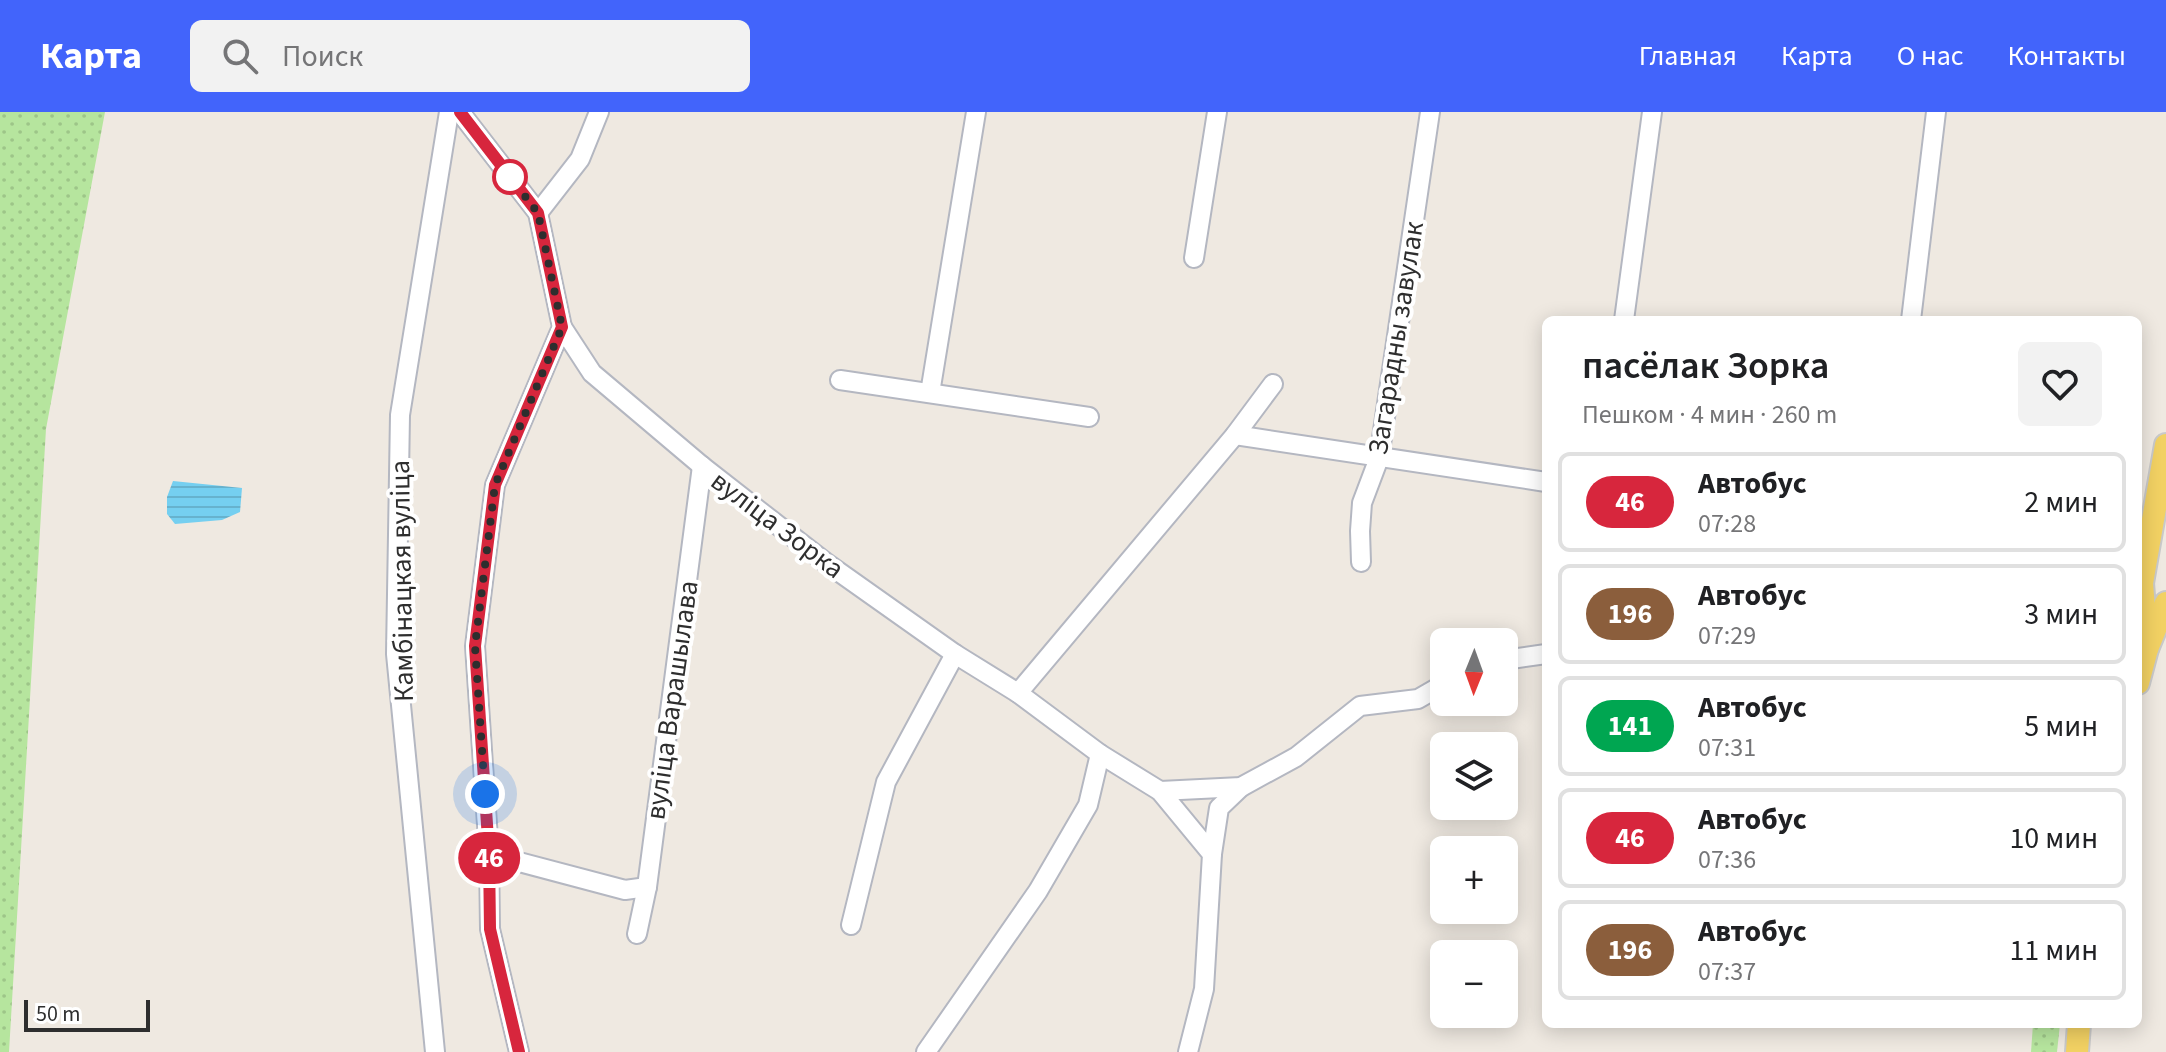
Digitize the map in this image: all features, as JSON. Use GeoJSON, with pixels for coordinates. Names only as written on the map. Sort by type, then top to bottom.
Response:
{"type":"FeatureCollection","features":[{"type":"Feature","properties":{"kind":"main road"},"geometry":{"type":"LineString","coordinates":[[2150,650],[2142,583],[2166,445]]}},
{"type":"Feature","properties":{"kind":"main road"},"geometry":{"type":"LineString","coordinates":[[2142,672],[2166,603]]}},
{"type":"Feature","properties":{"kind":"main road"},"geometry":{"type":"LineString","coordinates":[[2077,1052],[2079,1028]]}},
{"type":"Feature","properties":{"kind":"street","name":"Камбінацкая вуліца"},"geometry":{"type":"LineString","coordinates":[[435,1052],[396,654],[396,622],[400,415],[449,112]]}},
{"type":"Feature","properties":{"kind":"street"},"geometry":{"type":"LineString","coordinates":[[460,112],[538,213],[562,327],[495,485],[475,646],[489,854],[490,929],[519,1052]]}},
{"type":"Feature","properties":{"kind":"street"},"geometry":{"type":"LineString","coordinates":[[538,213],[580,159],[599,112]]}},
{"type":"Feature","properties":{"kind":"street"},"geometry":{"type":"LineString","coordinates":[[930,393],[976,112]]}},
{"type":"Feature","properties":{"kind":"street"},"geometry":{"type":"LineString","coordinates":[[1194,258],[1217,112]]}},
{"type":"Feature","properties":{"kind":"street","name":"Загарадны завулак"},"geometry":{"type":"LineString","coordinates":[[1361,562],[1362,503],[1379,458],[1430,112]]}},
{"type":"Feature","properties":{"kind":"street"},"geometry":{"type":"LineString","coordinates":[[1625,316],[1652,112]]}},
{"type":"Feature","properties":{"kind":"street"},"geometry":{"type":"LineString","coordinates":[[1911,316],[1936,112]]}},
{"type":"Feature","properties":{"kind":"street","name":"вуліца Зорка"},"geometry":{"type":"LineString","coordinates":[[562,327],[592,373],[702,466],[825,562],[955,654],[1018,693],[1100,754],[1160,791],[1212,854]]}},
{"type":"Feature","properties":{"kind":"street"},"geometry":{"type":"LineString","coordinates":[[840,380],[1089,417]]}},
{"type":"Feature","properties":{"kind":"street"},"geometry":{"type":"LineString","coordinates":[[1018,693],[1235,435],[1273,384]]}},
{"type":"Feature","properties":{"kind":"street"},"geometry":{"type":"LineString","coordinates":[[1235,435],[1542,481]]}},
{"type":"Feature","properties":{"kind":"street","name":"вуліца Варашылава"},"geometry":{"type":"LineString","coordinates":[[637,934],[647,887],[702,466]]}},
{"type":"Feature","properties":{"kind":"street"},"geometry":{"type":"LineString","coordinates":[[851,925],[886,782],[955,654]]}},
{"type":"Feature","properties":{"kind":"street"},"geometry":{"type":"LineString","coordinates":[[1518,658],[1542,655]]}},
{"type":"Feature","properties":{"kind":"street"},"geometry":{"type":"LineString","coordinates":[[1188,1052],[1204,989],[1212,854],[1219,808],[1241,787],[1296,757],[1360,706],[1418,699],[1430,692]]}},
{"type":"Feature","properties":{"kind":"street"},"geometry":{"type":"LineString","coordinates":[[926,1052],[1038,891],[1088,805],[1100,754]]}},
{"type":"Feature","properties":{"kind":"street"},"geometry":{"type":"LineString","coordinates":[[1160,791],[1241,787]]}},
{"type":"Feature","properties":{"kind":"street"},"geometry":{"type":"LineString","coordinates":[[489,854],[625,890],[647,887]]}},
{"type":"Feature","properties":{"kind":"green space"},"geometry":{"type":"Polygon","coordinates":[[[0,112],[105,112],[46,429],[9,1052],[0,1052],[0,112]]]}},
{"type":"Feature","properties":{"kind":"green space"},"geometry":{"type":"Polygon","coordinates":[[[2033,1028],[2060,1028],[2057,1052],[2031,1052],[2033,1028]]]}},
{"type":"Feature","properties":{"kind":"water"},"geometry":{"type":"Polygon","coordinates":[[[173,481],[242,488],[240,512],[222,520],[175,524],[167,514],[167,497],[173,481]]]}},
{"type":"Feature","properties":{"kind":"bus line","name":"46"},"geometry":{"type":"LineString","coordinates":[[460,112],[538,213],[562,327],[495,485],[475,646],[489,854],[490,929],[519,1052]]}},
{"type":"Feature","properties":{"kind":"route"},"geometry":{"type":"LineString","coordinates":[[485,794],[475,646],[495,485],[562,327],[538,213],[510,177]]}}]}
